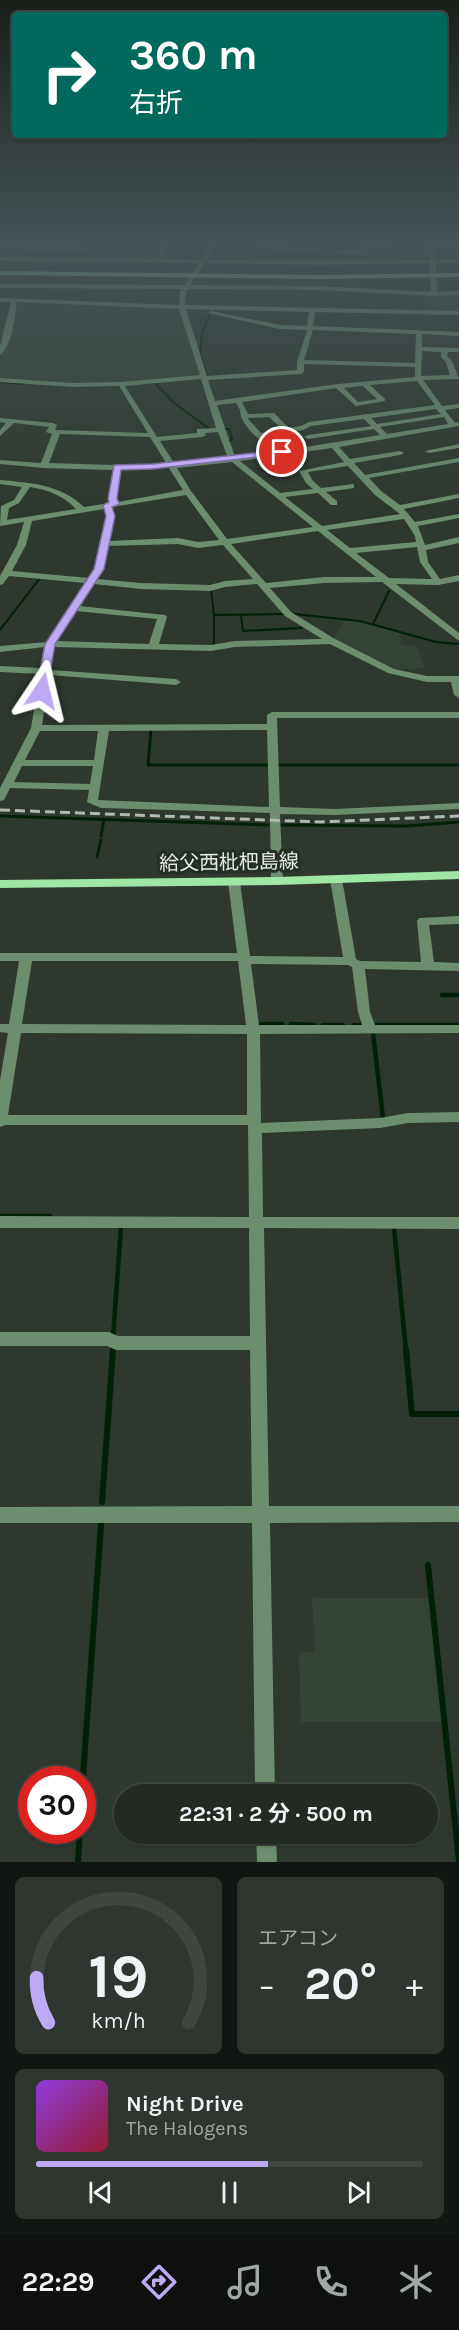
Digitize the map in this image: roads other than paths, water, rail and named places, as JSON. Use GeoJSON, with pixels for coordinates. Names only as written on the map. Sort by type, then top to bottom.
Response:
{"type":"FeatureCollection","features":[{"type":"Feature","properties":{"kind":"main road","name":"給父西枇杷島線"},"geometry":{"type":"LineString","coordinates":[[0,884],[234,882],[459,874]]}},
{"type":"Feature","properties":{"kind":"street"},"geometry":{"type":"LineString","coordinates":[[0,353],[4,331]]}},
{"type":"Feature","properties":{"kind":"street"},"geometry":{"type":"LineString","coordinates":[[190,331],[232,459],[458,636]]}},
{"type":"Feature","properties":{"kind":"street"},"geometry":{"type":"LineString","coordinates":[[0,380],[72,385],[121,384],[301,372],[300,362],[309,331]]}},
{"type":"Feature","properties":{"kind":"street"},"geometry":{"type":"LineString","coordinates":[[212,404],[338,386],[457,380],[450,361],[444,357],[452,350],[456,334],[380,331]]}},
{"type":"Feature","properties":{"kind":"street"},"geometry":{"type":"LineString","coordinates":[[420,332],[420,381],[445,416],[457,425]]}},
{"type":"Feature","properties":{"kind":"street"},"geometry":{"type":"LineString","coordinates":[[419,349],[452,350]]}},
{"type":"Feature","properties":{"kind":"street"},"geometry":{"type":"LineString","coordinates":[[300,362],[419,365]]}},
{"type":"Feature","properties":{"kind":"street"},"geometry":{"type":"LineString","coordinates":[[359,364],[362,384],[383,400],[359,404]]}},
{"type":"Feature","properties":{"kind":"street"},"geometry":{"type":"LineString","coordinates":[[121,384],[169,465],[188,492],[225,542],[291,616],[391,671],[427,679],[457,679],[459,695]]}},
{"type":"Feature","properties":{"kind":"street"},"geometry":{"type":"LineString","coordinates":[[338,386],[370,416],[384,437],[400,453],[397,454]]}},
{"type":"Feature","properties":{"kind":"street"},"geometry":{"type":"LineString","coordinates":[[238,401],[244,410],[245,421],[278,453]]}},
{"type":"Feature","properties":{"kind":"street"},"geometry":{"type":"LineString","coordinates":[[260,435],[298,429],[309,424],[459,406]]}},
{"type":"Feature","properties":{"kind":"street"},"geometry":{"type":"LineString","coordinates":[[308,437],[459,414]]}},
{"type":"Feature","properties":{"kind":"street"},"geometry":{"type":"LineString","coordinates":[[243,416],[271,415],[287,430]]}},
{"type":"Feature","properties":{"kind":"street"},"geometry":{"type":"LineString","coordinates":[[0,420],[53,425],[50,432],[153,437],[202,435],[200,431],[221,430]]}},
{"type":"Feature","properties":{"kind":"street"},"geometry":{"type":"LineString","coordinates":[[0,434],[12,421]]}},
{"type":"Feature","properties":{"kind":"street"},"geometry":{"type":"LineString","coordinates":[[0,482],[117,467],[232,459],[457,425]]}},
{"type":"Feature","properties":{"kind":"street"},"geometry":{"type":"LineString","coordinates":[[298,429],[320,447]]}},
{"type":"Feature","properties":{"kind":"street"},"geometry":{"type":"LineString","coordinates":[[57,432],[38,476],[15,505],[5,506],[1,524],[188,492]]}},
{"type":"Feature","properties":{"kind":"street"},"geometry":{"type":"LineString","coordinates":[[333,445],[378,493],[399,508],[413,525],[421,546],[423,562],[438,582]]}},
{"type":"Feature","properties":{"kind":"street"},"geometry":{"type":"LineString","coordinates":[[442,463],[429,451],[459,446]]}},
{"type":"Feature","properties":{"kind":"street"},"geometry":{"type":"LineString","coordinates":[[351,486],[330,497],[318,491],[303,471],[397,454],[414,468]]}},
{"type":"Feature","properties":{"kind":"street"},"geometry":{"type":"LineString","coordinates":[[364,477],[459,460]]}},
{"type":"Feature","properties":{"kind":"street"},"geometry":{"type":"LineString","coordinates":[[0,462],[38,476],[75,502],[82,510]]}},
{"type":"Feature","properties":{"kind":"street"},"geometry":{"type":"LineString","coordinates":[[0,798],[36,728],[50,644],[99,569],[111,516],[117,467]]}},
{"type":"Feature","properties":{"kind":"street"},"geometry":{"type":"LineString","coordinates":[[277,496],[318,491]]}},
{"type":"Feature","properties":{"kind":"street"},"geometry":{"type":"LineString","coordinates":[[399,508],[459,496]]}},
{"type":"Feature","properties":{"kind":"street"},"geometry":{"type":"LineString","coordinates":[[105,543],[178,541],[198,545],[406,516]]}},
{"type":"Feature","properties":{"kind":"street"},"geometry":{"type":"LineString","coordinates":[[413,525],[459,516]]}},
{"type":"Feature","properties":{"kind":"street"},"geometry":{"type":"LineString","coordinates":[[2,577],[22,547],[27,534],[28,520]]}},
{"type":"Feature","properties":{"kind":"street"},"geometry":{"type":"LineString","coordinates":[[347,551],[421,546],[459,540]]}},
{"type":"Feature","properties":{"kind":"street"},"geometry":{"type":"LineString","coordinates":[[2,577],[184,588],[324,580],[438,582],[459,578]]}},
{"type":"Feature","properties":{"kind":"street"},"geometry":{"type":"LineString","coordinates":[[73,608],[162,617],[153,647]]}},
{"type":"Feature","properties":{"kind":"street"},"geometry":{"type":"LineString","coordinates":[[0,649],[50,644],[211,648],[235,644],[332,640]]}},
{"type":"Feature","properties":{"kind":"street"},"geometry":{"type":"LineString","coordinates":[[0,669],[176,682]]}},
{"type":"Feature","properties":{"kind":"street"},"geometry":{"type":"LineString","coordinates":[[277,881],[272,715],[459,715]]}},
{"type":"Feature","properties":{"kind":"street"},"geometry":{"type":"LineString","coordinates":[[36,728],[272,727]]}},
{"type":"Feature","properties":{"kind":"street"},"geometry":{"type":"LineString","coordinates":[[104,728],[92,802],[100,805],[375,812],[459,806]]}},
{"type":"Feature","properties":{"kind":"street"},"geometry":{"type":"LineString","coordinates":[[18,763],[99,763]]}},
{"type":"Feature","properties":{"kind":"street"},"geometry":{"type":"LineString","coordinates":[[7,785],[95,787]]}},
{"type":"Feature","properties":{"kind":"street"},"geometry":{"type":"LineString","coordinates":[[336,879],[364,1012],[370,1029]]}},
{"type":"Feature","properties":{"kind":"street"},"geometry":{"type":"LineString","coordinates":[[234,882],[253,1030],[266,1784]]}},
{"type":"Feature","properties":{"kind":"street"},"geometry":{"type":"LineString","coordinates":[[428,966],[423,921],[459,920]]}},
{"type":"Feature","properties":{"kind":"street"},"geometry":{"type":"LineString","coordinates":[[0,957],[242,958],[459,967]]}},
{"type":"Feature","properties":{"kind":"street"},"geometry":{"type":"LineString","coordinates":[[27,957],[15,1029],[4,1069],[0,1120],[255,1124],[380,1123],[408,1118],[459,1117]]}},
{"type":"Feature","properties":{"kind":"street"},"geometry":{"type":"LineString","coordinates":[[0,1028],[459,1029]]}},
{"type":"Feature","properties":{"kind":"street"},"geometry":{"type":"LineString","coordinates":[[0,1222],[459,1223]]}},
{"type":"Feature","properties":{"kind":"street"},"geometry":{"type":"LineString","coordinates":[[0,1339],[109,1340],[116,1343],[258,1343]]}},
{"type":"Feature","properties":{"kind":"street"},"geometry":{"type":"LineString","coordinates":[[0,1515],[459,1514]]}},
{"type":"Feature","properties":{"kind":"street"},"geometry":{"type":"LineString","coordinates":[[266,1844],[267,1862]]}},
{"type":"Feature","properties":{"kind":"waterway"},"geometry":{"type":"LineString","coordinates":[[200,352],[203,331]]}},
{"type":"Feature","properties":{"kind":"waterway"},"geometry":{"type":"LineString","coordinates":[[200,353],[207,376]]}},
{"type":"Feature","properties":{"kind":"waterway"},"geometry":{"type":"LineString","coordinates":[[0,382],[24,384]]}},
{"type":"Feature","properties":{"kind":"waterway"},"geometry":{"type":"LineString","coordinates":[[151,383],[155,383],[174,403],[211,430]]}},
{"type":"Feature","properties":{"kind":"waterway"},"geometry":{"type":"LineString","coordinates":[[224,429],[229,429],[232,438],[229,443]]}},
{"type":"Feature","properties":{"kind":"waterway"},"geometry":{"type":"LineString","coordinates":[[0,630],[40,578]]}},
{"type":"Feature","properties":{"kind":"waterway"},"geometry":{"type":"LineString","coordinates":[[211,590],[214,615]]}},
{"type":"Feature","properties":{"kind":"waterway"},"geometry":{"type":"LineString","coordinates":[[373,624],[389,591]]}},
{"type":"Feature","properties":{"kind":"waterway"},"geometry":{"type":"LineString","coordinates":[[214,615],[285,614]]}},
{"type":"Feature","properties":{"kind":"waterway"},"geometry":{"type":"LineString","coordinates":[[294,614],[360,621],[436,642],[458,644]]}},
{"type":"Feature","properties":{"kind":"waterway"},"geometry":{"type":"LineString","coordinates":[[214,615],[214,645]]}},
{"type":"Feature","properties":{"kind":"waterway"},"geometry":{"type":"LineString","coordinates":[[241,615],[243,631],[302,628]]}},
{"type":"Feature","properties":{"kind":"waterway"},"geometry":{"type":"LineString","coordinates":[[151,729],[148,765],[269,765]]}},
{"type":"Feature","properties":{"kind":"waterway"},"geometry":{"type":"LineString","coordinates":[[276,765],[459,765]]}},
{"type":"Feature","properties":{"kind":"waterway"},"geometry":{"type":"LineString","coordinates":[[0,816],[104,819]]}},
{"type":"Feature","properties":{"kind":"waterway"},"geometry":{"type":"LineString","coordinates":[[101,836],[104,819]]}},
{"type":"Feature","properties":{"kind":"waterway"},"geometry":{"type":"LineString","coordinates":[[104,819],[268,825]]}},
{"type":"Feature","properties":{"kind":"waterway"},"geometry":{"type":"LineString","coordinates":[[279,825],[406,826],[459,822]]}},
{"type":"Feature","properties":{"kind":"waterway"},"geometry":{"type":"LineString","coordinates":[[97,857],[101,840]]}},
{"type":"Feature","properties":{"kind":"waterway"},"geometry":{"type":"LineString","coordinates":[[442,995],[459,995]]}},
{"type":"Feature","properties":{"kind":"waterway"},"geometry":{"type":"LineString","coordinates":[[261,1024],[282,1024]]}},
{"type":"Feature","properties":{"kind":"waterway"},"geometry":{"type":"LineString","coordinates":[[291,1024],[314,1025]]}},
{"type":"Feature","properties":{"kind":"waterway"},"geometry":{"type":"LineString","coordinates":[[323,1025],[343,1025]]}},
{"type":"Feature","properties":{"kind":"waterway"},"geometry":{"type":"LineString","coordinates":[[354,1025],[363,1025]]}},
{"type":"Feature","properties":{"kind":"waterway"},"geometry":{"type":"LineString","coordinates":[[374,1025],[459,1025]]}},
{"type":"Feature","properties":{"kind":"waterway"},"geometry":{"type":"LineString","coordinates":[[373,1033],[383,1118]]}},
{"type":"Feature","properties":{"kind":"waterway"},"geometry":{"type":"LineString","coordinates":[[0,1216],[50,1216]]}},
{"type":"Feature","properties":{"kind":"waterway"},"geometry":{"type":"LineString","coordinates":[[113,1337],[121,1227]]}},
{"type":"Feature","properties":{"kind":"waterway"},"geometry":{"type":"LineString","coordinates":[[394,1227],[406,1351]]}},
{"type":"Feature","properties":{"kind":"waterway"},"geometry":{"type":"LineString","coordinates":[[102,1502],[113,1350]]}},
{"type":"Feature","properties":{"kind":"waterway"},"geometry":{"type":"LineString","coordinates":[[406,1350],[412,1414],[459,1414]]}},
{"type":"Feature","properties":{"kind":"waterway"},"geometry":{"type":"LineString","coordinates":[[84,1766],[101,1525]]}},
{"type":"Feature","properties":{"kind":"waterway"},"geometry":{"type":"LineString","coordinates":[[428,1565],[459,1861]]}},
{"type":"Feature","properties":{"kind":"waterway"},"geometry":{"type":"LineString","coordinates":[[78,1862],[79,1844]]}},
{"type":"Feature","properties":{"kind":"railway"},"geometry":{"type":"LineString","coordinates":[[0,810],[321,822],[459,816]]}}]}
